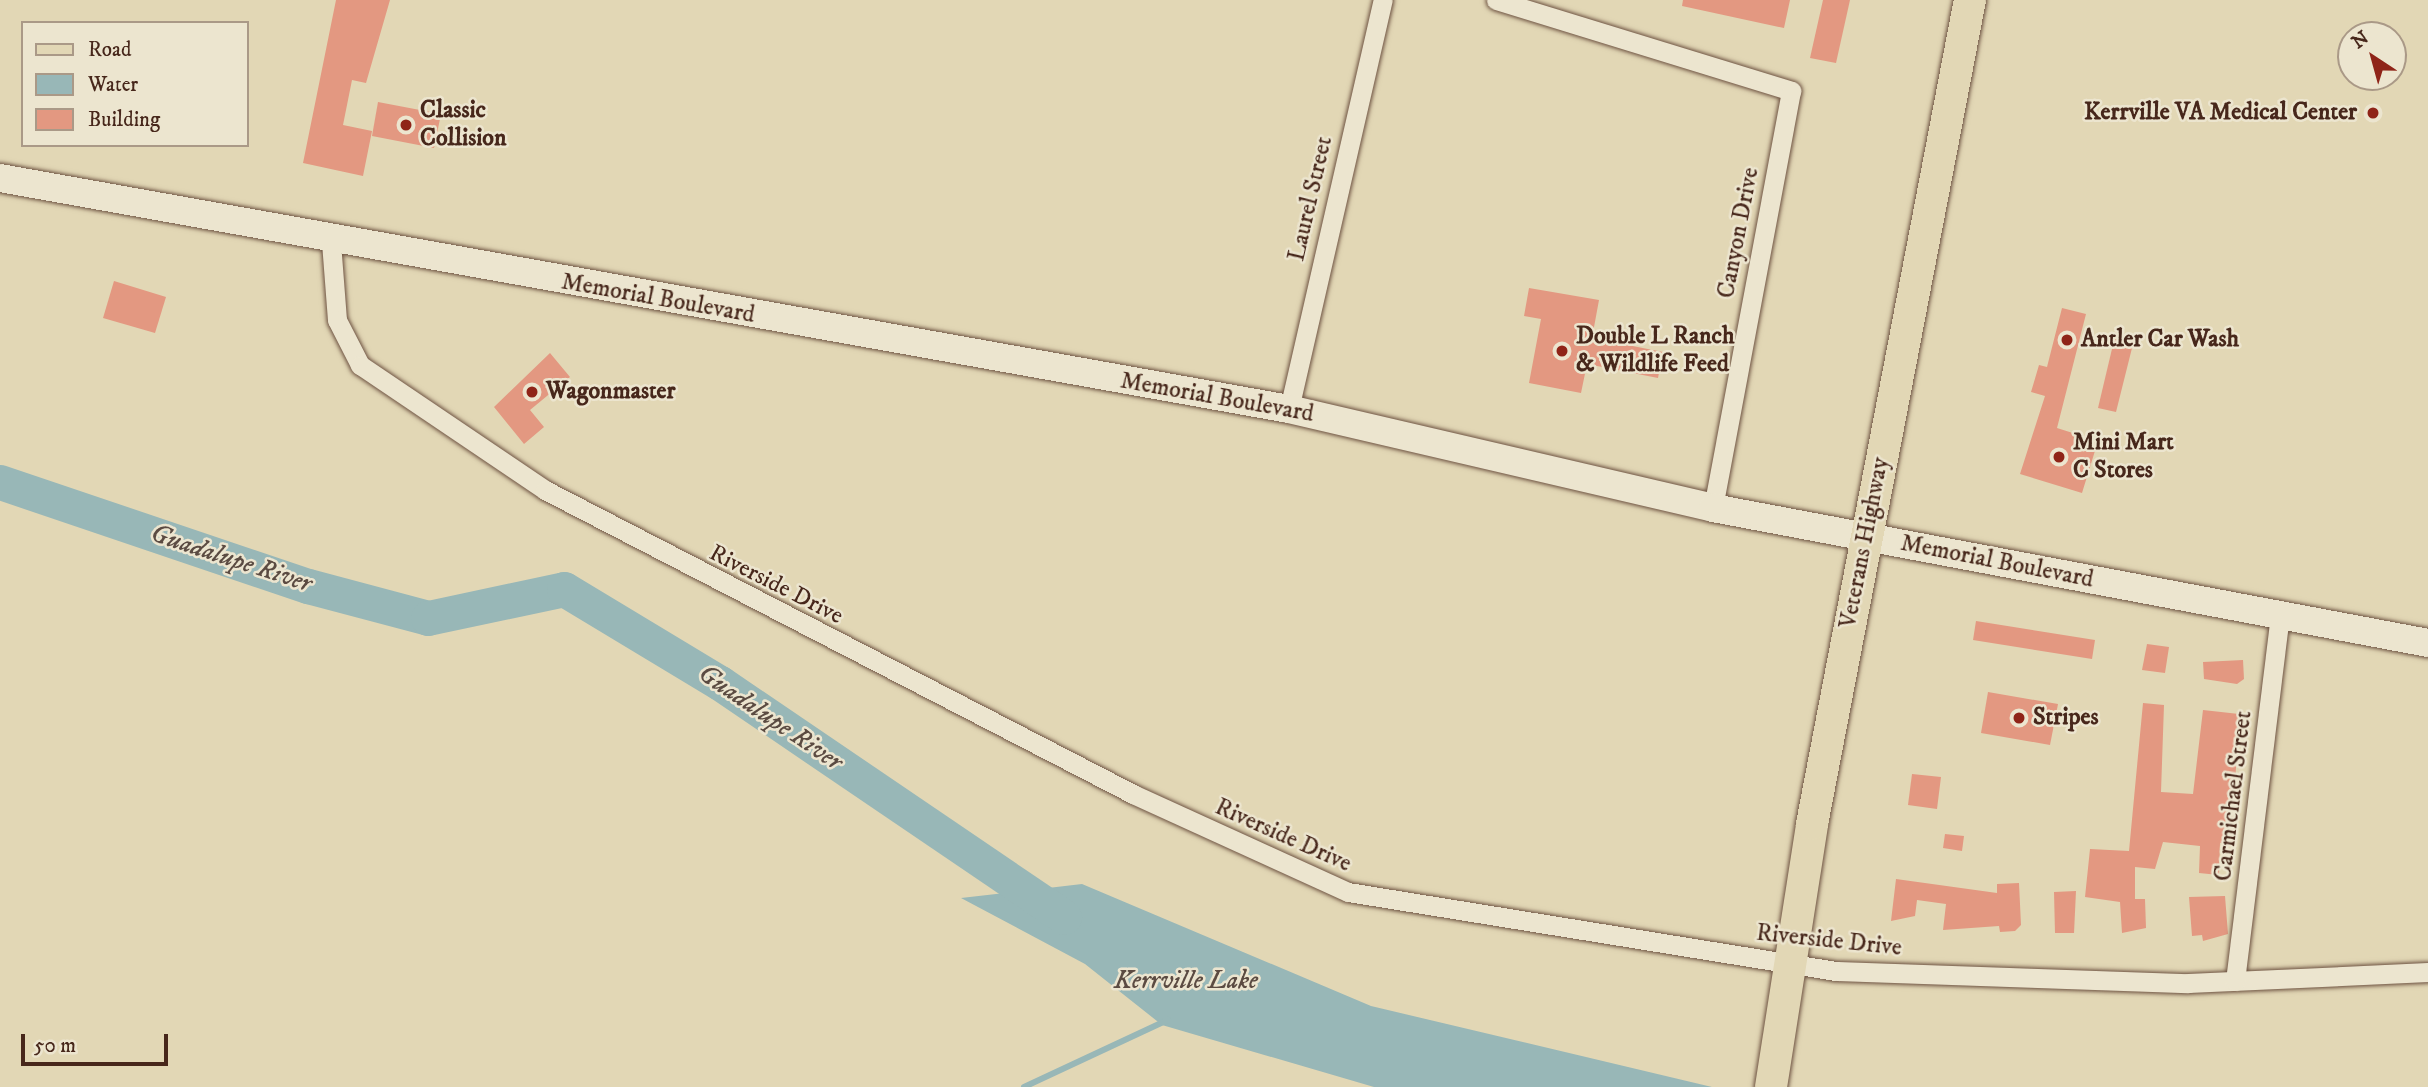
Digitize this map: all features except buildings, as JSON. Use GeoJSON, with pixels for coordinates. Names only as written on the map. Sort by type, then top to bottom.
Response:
{"type":"FeatureCollection","features":[{"type":"Feature","properties":{"kind":"main road","name":"Veterans Highway"},"geometry":{"type":"LineString","coordinates":[[1771,1087],[1785,1000],[1787,964],[1866,536],[1970,0]]}},
{"type":"Feature","properties":{"kind":"main road","name":"Memorial Boulevard"},"geometry":{"type":"LineString","coordinates":[[0,178],[331,242],[1289,410],[1713,508],[2428,643]]}},
{"type":"Feature","properties":{"kind":"street","name":"Laurel Street"},"geometry":{"type":"LineString","coordinates":[[1289,410],[1383,0]]}},
{"type":"Feature","properties":{"kind":"street","name":"Canyon Drive"},"geometry":{"type":"LineString","coordinates":[[1496,0],[1791,91],[1713,508]]}},
{"type":"Feature","properties":{"kind":"street","name":"Riverside Drive"},"geometry":{"type":"LineString","coordinates":[[331,242],[337,320],[360,365],[381,384],[545,490],[1115,786],[1376,901],[1787,964],[1864,972],[2235,981],[2428,972]]}},
{"type":"Feature","properties":{"kind":"street","name":"Carmichael Street"},"geometry":{"type":"LineString","coordinates":[[2235,981],[2280,617]]}},
{"type":"Feature","properties":{"kind":"water","name":"Kerrville Lake"},"geometry":{"type":"Polygon","coordinates":[[[1082,884],[1371,1006],[1712,1087],[1374,1087],[1162,1025],[1085,964],[961,898],[1082,884]]]}},
{"type":"Feature","properties":{"kind":"waterway","name":"Guadalupe River"},"geometry":{"type":"LineString","coordinates":[[0,482],[308,586],[428,618],[564,589],[720,683],[1064,917]]}},
{"type":"Feature","properties":{"kind":"waterway"},"geometry":{"type":"LineString","coordinates":[[1024,1087],[1168,1020]]}},
{"type":"Feature","properties":{"kind":"place","name":"Kerrville VA Medical Center"},"geometry":{"type":"Point","coordinates":[2373,113]}},
{"type":"Feature","properties":{"kind":"place","name":"Classic Collision"},"geometry":{"type":"Point","coordinates":[406,125]}},
{"type":"Feature","properties":{"kind":"place","name":"Antler Car Wash"},"geometry":{"type":"Point","coordinates":[2067,340]}},
{"type":"Feature","properties":{"kind":"place","name":"Double L Ranch & Wildlife Feed"},"geometry":{"type":"Point","coordinates":[1562,351]}},
{"type":"Feature","properties":{"kind":"place","name":"Wagonmaster"},"geometry":{"type":"Point","coordinates":[532,392]}},
{"type":"Feature","properties":{"kind":"place","name":"Mini Mart C Stores"},"geometry":{"type":"Point","coordinates":[2059,457]}},
{"type":"Feature","properties":{"kind":"place","name":"Stripes"},"geometry":{"type":"Point","coordinates":[2019,718]}}]}
